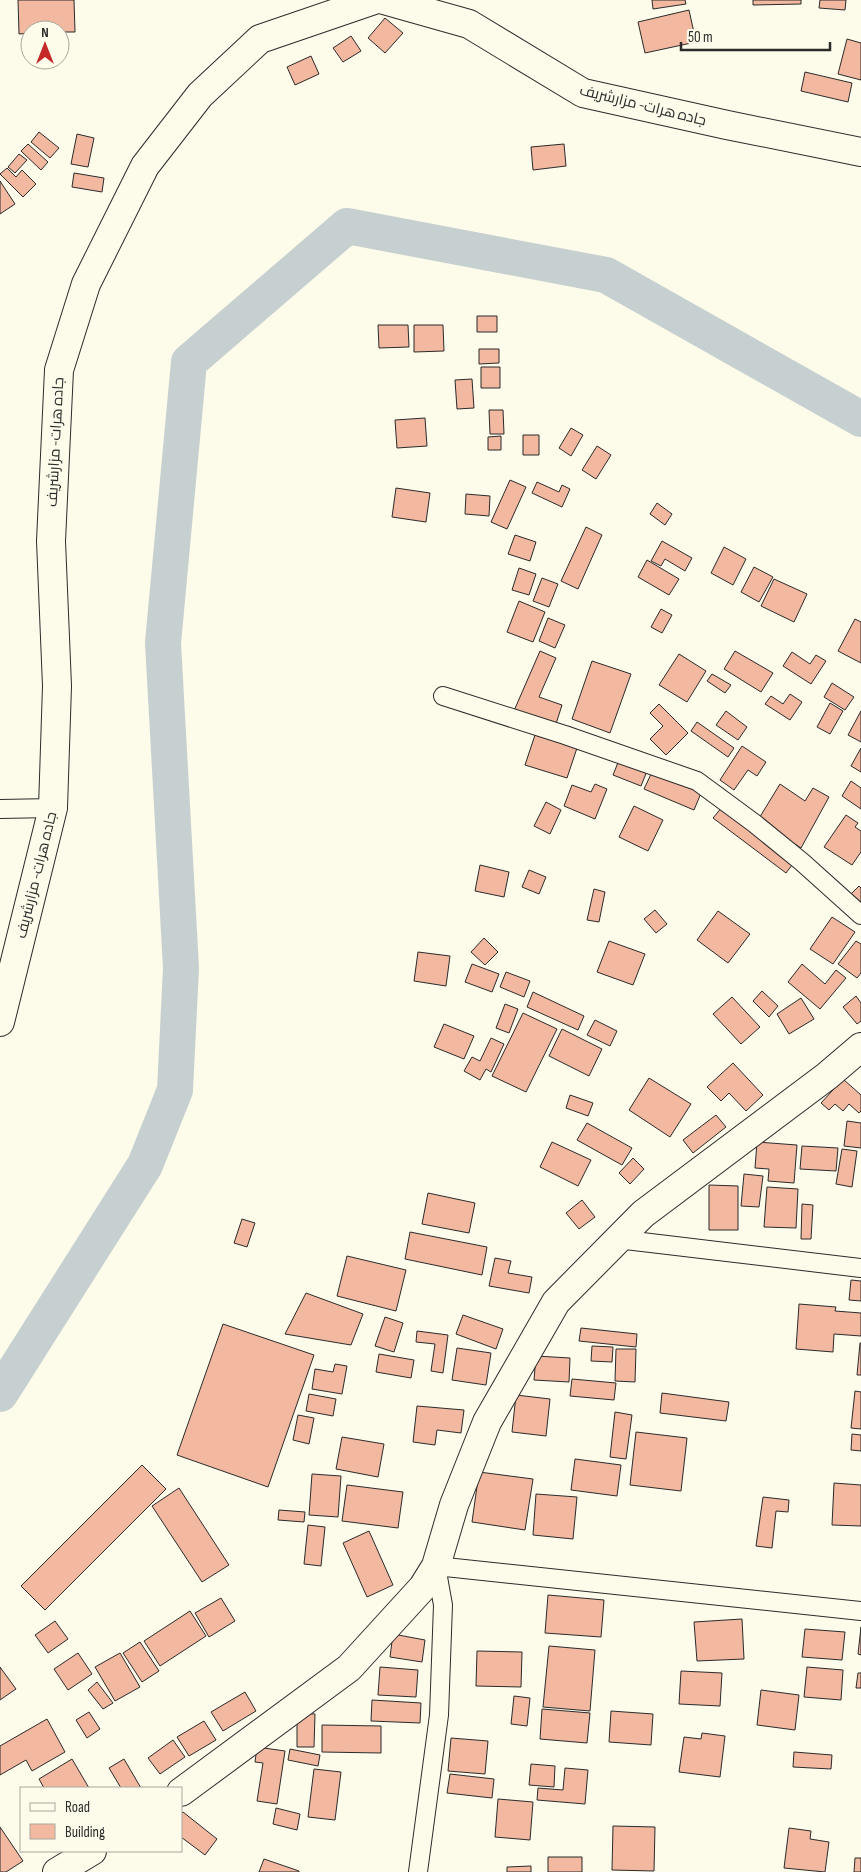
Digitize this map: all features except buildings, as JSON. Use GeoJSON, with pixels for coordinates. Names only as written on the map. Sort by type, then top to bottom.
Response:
{"type":"FeatureCollection","features":[{"type":"Feature","properties":{"kind":"main road","name":"جاده هرات- مزارشریف"},"geometry":{"type":"LineString","coordinates":[[0,1022],[53,808],[57,686],[51,542],[59,370],[86,284],[145,166],[200,95],[260,39],[374,0]]}},
{"type":"Feature","properties":{"kind":"main road","name":"جاده هرات- مزارشریف"},"geometry":{"type":"LineString","coordinates":[[384,0],[469,24],[582,93],[861,152]]}},
{"type":"Feature","properties":{"kind":"main road"},"geometry":{"type":"LineString","coordinates":[[182,1791],[349,1668],[423,1587],[436,1566],[454,1505],[487,1422],[556,1302],[643,1214],[827,1076],[861,1047]]}},
{"type":"Feature","properties":{"kind":"main road"},"geometry":{"type":"LineString","coordinates":[[57,1872],[90,1852]]}},
{"type":"Feature","properties":{"kind":"street"},"geometry":{"type":"LineString","coordinates":[[443,696],[566,735],[697,781],[761,828],[861,915]]}},
{"type":"Feature","properties":{"kind":"street"},"geometry":{"type":"LineString","coordinates":[[0,809],[53,808]]}},
{"type":"Feature","properties":{"kind":"street"},"geometry":{"type":"LineString","coordinates":[[617,1239],[861,1268]]}},
{"type":"Feature","properties":{"kind":"street"},"geometry":{"type":"LineString","coordinates":[[418,1872],[439,1715],[443,1605],[436,1566],[861,1611]]}},
{"type":"Feature","properties":{"kind":"waterway"},"geometry":{"type":"LineString","coordinates":[[0,1394],[145,1165],[175,1090],[181,968],[163,643],[189,362],[347,226],[606,275],[861,419]]}}]}
